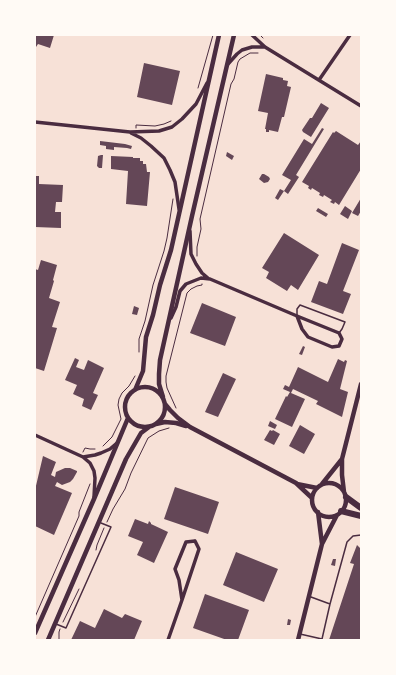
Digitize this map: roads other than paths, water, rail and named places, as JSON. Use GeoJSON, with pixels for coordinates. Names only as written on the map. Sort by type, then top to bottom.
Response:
{"type":"FeatureCollection","features":[{"type":"Feature","properties":{"kind":"highway"},"geometry":{"type":"LineString","coordinates":[[345,494],[361,508]]}},
{"type":"Feature","properties":{"kind":"highway"},"geometry":{"type":"LineString","coordinates":[[339,513],[361,516]]}},
{"type":"Feature","properties":{"kind":"street"},"geometry":{"type":"LineString","coordinates":[[190,427],[165,422],[148,427],[137,426],[128,418],[125,406],[126,400],[134,390],[143,371],[146,337],[180,213],[219,35]]}},
{"type":"Feature","properties":{"kind":"street"},"geometry":{"type":"LineString","coordinates":[[234,35],[160,360],[159,384],[165,404],[178,418],[190,427],[296,483],[312,498]]}},
{"type":"Feature","properties":{"kind":"street"},"geometry":{"type":"LineString","coordinates":[[252,35],[265,47],[361,106]]}},
{"type":"Feature","properties":{"kind":"street"},"geometry":{"type":"LineString","coordinates":[[319,80],[350,35]]}},
{"type":"Feature","properties":{"kind":"street"},"geometry":{"type":"LineString","coordinates":[[227,64],[242,50],[252,47],[265,47]]}},
{"type":"Feature","properties":{"kind":"street"},"geometry":{"type":"LineString","coordinates":[[35,122],[130,132],[159,131],[172,127],[182,119],[196,104],[209,78]]}},
{"type":"Feature","properties":{"kind":"street"},"geometry":{"type":"LineString","coordinates":[[130,132],[141,138],[164,158],[175,182],[180,213]]}},
{"type":"Feature","properties":{"kind":"street"},"geometry":{"type":"LineString","coordinates":[[190,229],[191,254],[202,273],[210,280]]}},
{"type":"Feature","properties":{"kind":"street"},"geometry":{"type":"LineString","coordinates":[[168,326],[176,308],[180,291],[186,284],[201,278],[210,280],[339,333],[342,339],[339,346],[332,347],[308,337],[302,329],[297,316]]}},
{"type":"Feature","properties":{"kind":"street"},"geometry":{"type":"LineString","coordinates":[[298,640],[322,544],[346,502],[342,475],[342,459],[361,384]]}},
{"type":"Feature","properties":{"kind":"street"},"geometry":{"type":"LineString","coordinates":[[134,390],[140,387],[153,388],[162,396]]}},
{"type":"Feature","properties":{"kind":"street"},"geometry":{"type":"LineString","coordinates":[[156,425],[164,416],[165,404]]}},
{"type":"Feature","properties":{"kind":"street"},"geometry":{"type":"LineString","coordinates":[[35,633],[128,418]]}},
{"type":"Feature","properties":{"kind":"street"},"geometry":{"type":"LineString","coordinates":[[48,640],[126,459],[141,433],[148,427]]}},
{"type":"Feature","properties":{"kind":"street"},"geometry":{"type":"LineString","coordinates":[[35,435],[82,456],[90,463],[94,471],[95,478],[94,499]]}},
{"type":"Feature","properties":{"kind":"street"},"geometry":{"type":"LineString","coordinates":[[82,456],[101,453],[110,449],[118,442]]}},
{"type":"Feature","properties":{"kind":"street"},"geometry":{"type":"LineString","coordinates":[[339,513],[332,516],[322,515],[314,508],[312,498],[314,492],[342,459]]}},
{"type":"Feature","properties":{"kind":"street"},"geometry":{"type":"LineString","coordinates":[[296,483],[319,487],[326,483],[331,483],[341,488],[345,494]]}},
{"type":"Feature","properties":{"kind":"street"},"geometry":{"type":"LineString","coordinates":[[318,512],[322,544]]}},
{"type":"Feature","properties":{"kind":"street"},"geometry":{"type":"LineString","coordinates":[[168,640],[182,600],[199,549],[195,541],[186,542],[175,569],[179,580],[182,600]]}},
{"type":"Feature","properties":{"kind":"lane"},"geometry":{"type":"LineString","coordinates":[[297,316],[297,309],[300,305],[345,322],[339,333]]}},
{"type":"Feature","properties":{"kind":"lane"},"geometry":{"type":"LineString","coordinates":[[55,624],[66,628],[111,527],[99,522]]}},
{"type":"Feature","properties":{"kind":"lane"},"geometry":{"type":"LineString","coordinates":[[299,634],[322,640],[330,604],[348,542],[353,536],[361,535]]}},
{"type":"Feature","properties":{"kind":"lane"},"geometry":{"type":"LineString","coordinates":[[309,596],[330,604]]}}]}
